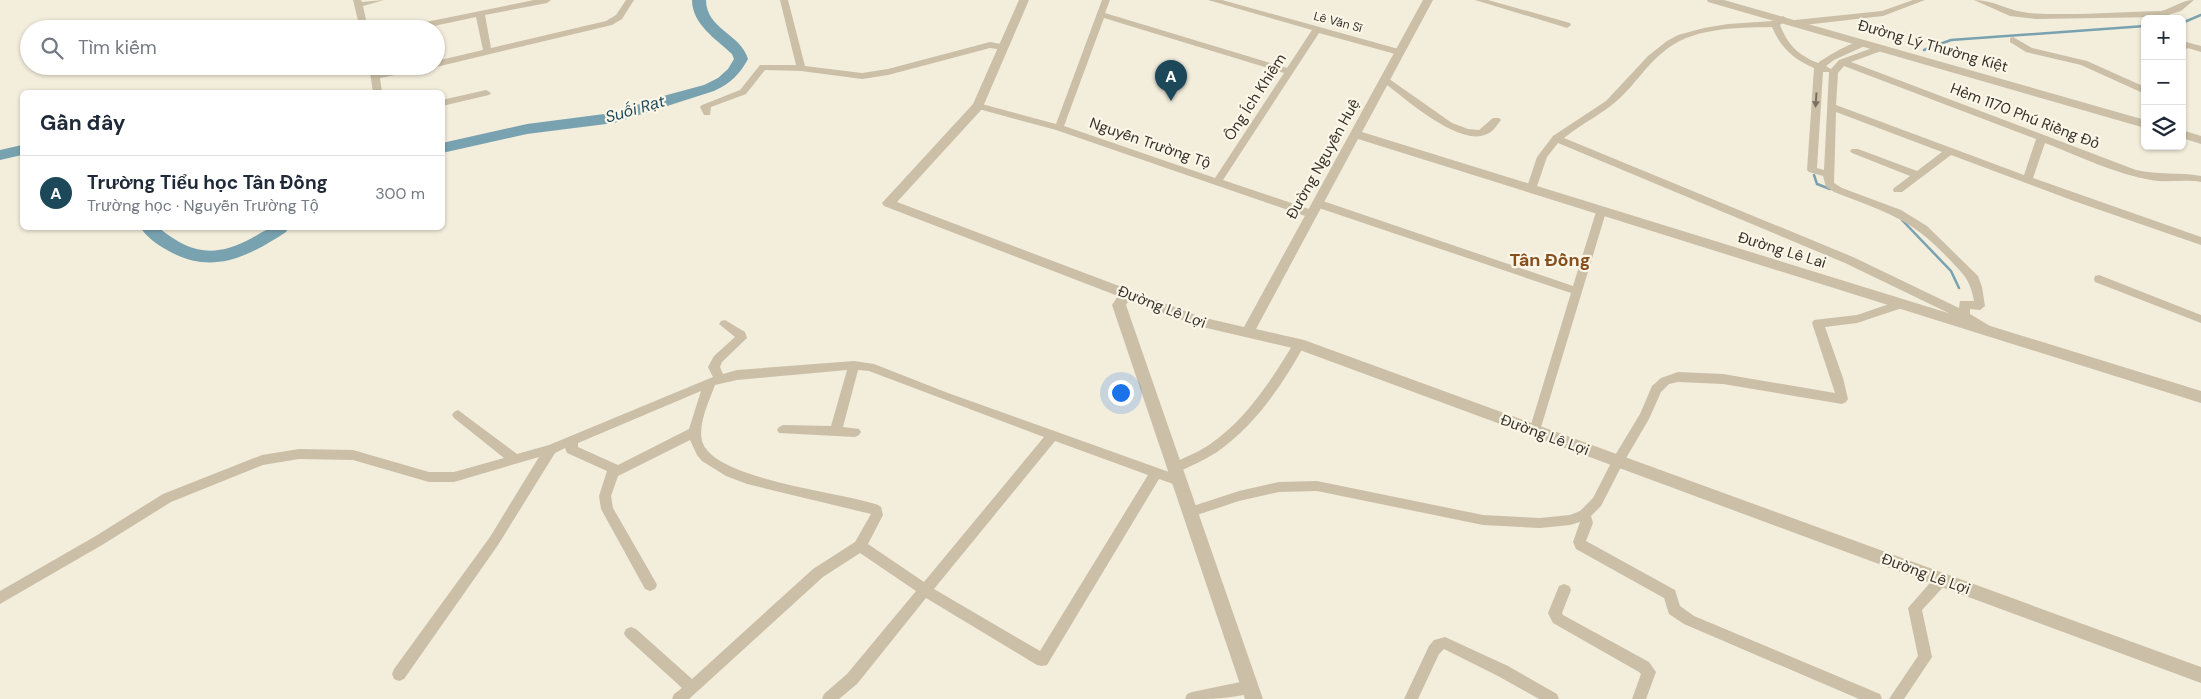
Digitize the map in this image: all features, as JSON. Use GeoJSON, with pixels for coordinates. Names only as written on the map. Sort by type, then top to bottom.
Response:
{"type":"FeatureCollection","features":[{"type":"Feature","properties":{"kind":"street"},"geometry":{"type":"LineString","coordinates":[[362,20],[357,2],[380,0]]}},
{"type":"Feature","properties":{"kind":"street"},"geometry":{"type":"LineString","coordinates":[[445,21],[547,0]]}},
{"type":"Feature","properties":{"kind":"street"},"geometry":{"type":"LineString","coordinates":[[445,62],[609,23],[619,17],[630,0]]}},
{"type":"Feature","properties":{"kind":"street"},"geometry":{"type":"LineString","coordinates":[[784,0],[801,68]]}},
{"type":"Feature","properties":{"kind":"street"},"geometry":{"type":"LineString","coordinates":[[978,106],[1024,0]]}},
{"type":"Feature","properties":{"kind":"street"},"geometry":{"type":"LineString","coordinates":[[1059,128],[1106,0]]}},
{"type":"Feature","properties":{"kind":"street","name":"Lê Văn Sĩ"},"geometry":{"type":"LineString","coordinates":[[1212,0],[1399,52]]}},
{"type":"Feature","properties":{"kind":"street","name":"Đường Nguyễn Huệ"},"geometry":{"type":"LineString","coordinates":[[1247,333],[1428,0]]}},
{"type":"Feature","properties":{"kind":"street"},"geometry":{"type":"LineString","coordinates":[[1479,0],[1568,25]]}},
{"type":"Feature","properties":{"kind":"street","name":"Đường Lý Thường Kiệt"},"geometry":{"type":"LineString","coordinates":[[1712,0],[1779,21],[1795,23],[2141,123]]}},
{"type":"Feature","properties":{"kind":"street"},"geometry":{"type":"LineString","coordinates":[[1795,23],[1883,13],[1921,0]]}},
{"type":"Feature","properties":{"kind":"street"},"geometry":{"type":"LineString","coordinates":[[1978,0],[2013,14],[2036,16],[2161,14],[2178,10],[2190,0]]}},
{"type":"Feature","properties":{"kind":"street"},"geometry":{"type":"LineString","coordinates":[[480,14],[488,53]]}},
{"type":"Feature","properties":{"kind":"street"},"geometry":{"type":"LineString","coordinates":[[1102,15],[1289,71]]}},
{"type":"Feature","properties":{"kind":"street"},"geometry":{"type":"LineString","coordinates":[[1532,190],[1540,160],[1546,149],[1556,138],[1568,128],[1597,113],[1611,102],[1656,52],[1680,37],[1779,21],[1783,42],[1788,50],[1833,73]]}},
{"type":"Feature","properties":{"kind":"street","name":"Ông Ích Khiêm"},"geometry":{"type":"LineString","coordinates":[[1218,182],[1317,30]]}},
{"type":"Feature","properties":{"kind":"street"},"geometry":{"type":"LineString","coordinates":[[2013,40],[2035,52],[2084,63],[2141,89]]}},
{"type":"Feature","properties":{"kind":"street"},"geometry":{"type":"LineString","coordinates":[[1828,174],[1812,170],[1819,67],[1831,58],[1864,43]]}},
{"type":"Feature","properties":{"kind":"street"},"geometry":{"type":"LineString","coordinates":[[707,113],[705,107],[708,105],[743,92],[763,66],[801,68],[862,76],[888,72],[990,45],[1002,47]]}},
{"type":"Feature","properties":{"kind":"street"},"geometry":{"type":"LineString","coordinates":[[2186,45],[2201,49]]}},
{"type":"Feature","properties":{"kind":"street"},"geometry":{"type":"LineString","coordinates":[[1881,48],[1842,62],[1833,73],[1828,174],[1830,185],[1916,223],[1974,279],[1980,306],[1964,304],[1965,316]]}},
{"type":"Feature","properties":{"kind":"street","name":"Hẻm 1170 Phú Riềng Đỏ"},"geometry":{"type":"LineString","coordinates":[[1842,62],[2145,176],[2153,178],[2185,176],[2201,180]]}},
{"type":"Feature","properties":{"kind":"street"},"geometry":{"type":"LineString","coordinates":[[378,90],[375,76],[380,75]]}},
{"type":"Feature","properties":{"kind":"street"},"geometry":{"type":"LineString","coordinates":[[1385,79],[1459,129],[1478,133],[1484,132],[1496,120]]}},
{"type":"Feature","properties":{"kind":"street"},"geometry":{"type":"LineString","coordinates":[[445,102],[486,93]]}},
{"type":"Feature","properties":{"kind":"street","name":"Nguyễn Trường Tộ"},"geometry":{"type":"LineString","coordinates":[[978,106],[1059,128],[1218,182],[1314,208],[1576,291]]}},
{"type":"Feature","properties":{"kind":"street","name":"Đường Lê Lợi"},"geometry":{"type":"LineString","coordinates":[[978,106],[888,203],[951,229],[1198,321],[1299,344],[2201,675]]}},
{"type":"Feature","properties":{"kind":"street"},"geometry":{"type":"LineString","coordinates":[[1832,107],[2078,199],[2201,241]]}},
{"type":"Feature","properties":{"kind":"street","name":"Đường Lê Lai"},"geometry":{"type":"LineString","coordinates":[[1354,134],[2201,397]]}},
{"type":"Feature","properties":{"kind":"street"},"geometry":{"type":"LineString","coordinates":[[2186,135],[2201,140]]}},
{"type":"Feature","properties":{"kind":"street"},"geometry":{"type":"LineString","coordinates":[[1556,138],[1849,260],[1965,316],[1996,334]]}},
{"type":"Feature","properties":{"kind":"street"},"geometry":{"type":"LineString","coordinates":[[2027,180],[2041,138]]}},
{"type":"Feature","properties":{"kind":"street"},"geometry":{"type":"LineString","coordinates":[[1855,151],[1918,175]]}},
{"type":"Feature","properties":{"kind":"street"},"geometry":{"type":"LineString","coordinates":[[1898,190],[1950,151]]}},
{"type":"Feature","properties":{"kind":"street"},"geometry":{"type":"LineString","coordinates":[[1535,431],[1601,212]]}},
{"type":"Feature","properties":{"kind":"street"},"geometry":{"type":"LineString","coordinates":[[2099,278],[2201,319]]}},
{"type":"Feature","properties":{"kind":"street"},"geometry":{"type":"LineString","coordinates":[[1127,293],[1119,305],[1252,693],[1192,699]]}},
{"type":"Feature","properties":{"kind":"street"},"geometry":{"type":"LineString","coordinates":[[1191,512],[1238,496],[1279,487],[1317,486],[1483,520],[1540,523],[1570,520],[1584,515],[1598,502],[1618,460],[1645,416],[1656,389],[1665,381],[1678,377],[1723,378],[1842,399],[1837,378],[1818,323],[1857,319],[1901,304]]}},
{"type":"Feature","properties":{"kind":"street"},"geometry":{"type":"LineString","coordinates":[[679,699],[818,574],[860,546],[878,511],[747,480],[714,465],[699,450],[695,432],[715,380],[714,366],[718,358],[741,338],[741,335],[725,324]]}},
{"type":"Feature","properties":{"kind":"street"},"geometry":{"type":"LineString","coordinates":[[0,598],[98,542],[167,498],[262,460],[300,454],[353,456],[429,476],[454,477],[551,449],[715,380],[737,375],[854,365],[870,366],[944,396],[1155,474],[1177,474],[1215,447],[1256,408],[1279,378],[1299,344]]}},
{"type":"Feature","properties":{"kind":"street"},"geometry":{"type":"LineString","coordinates":[[836,431],[854,365]]}},
{"type":"Feature","properties":{"kind":"street"},"geometry":{"type":"LineString","coordinates":[[458,415],[516,460]]}},
{"type":"Feature","properties":{"kind":"street"},"geometry":{"type":"LineString","coordinates":[[783,430],[855,432]]}},
{"type":"Feature","properties":{"kind":"street"},"geometry":{"type":"LineString","coordinates":[[650,585],[607,509],[604,500],[606,487],[613,472],[695,432]]}},
{"type":"Feature","properties":{"kind":"street"},"geometry":{"type":"LineString","coordinates":[[829,699],[852,678],[1052,436]]}},
{"type":"Feature","properties":{"kind":"street"},"geometry":{"type":"LineString","coordinates":[[573,440],[571,449],[578,454],[609,465],[613,472]]}},
{"type":"Feature","properties":{"kind":"street"},"geometry":{"type":"LineString","coordinates":[[399,674],[494,541],[551,449]]}},
{"type":"Feature","properties":{"kind":"street"},"geometry":{"type":"LineString","coordinates":[[860,546],[924,590],[1042,660],[1155,474]]}},
{"type":"Feature","properties":{"kind":"street"},"geometry":{"type":"LineString","coordinates":[[1584,515],[1587,522],[1579,542],[1581,545],[1670,594],[1674,610],[1689,620],[1875,699]]}},
{"type":"Feature","properties":{"kind":"street"},"geometry":{"type":"LineString","coordinates":[[1896,699],[1925,657],[1915,608],[1941,580]]}},
{"type":"Feature","properties":{"kind":"street"},"geometry":{"type":"LineString","coordinates":[[1564,590],[1556,613],[1558,619],[1644,667],[1649,672],[1639,699]]}},
{"type":"Feature","properties":{"kind":"street"},"geometry":{"type":"LineString","coordinates":[[631,633],[691,687]]}},
{"type":"Feature","properties":{"kind":"street"},"geometry":{"type":"LineString","coordinates":[[1410,699],[1434,650],[1439,644],[1445,643],[1503,671],[1552,699]]}},
{"type":"Feature","properties":{"kind":"waterway","name":"Suối Rạt"},"geometry":{"type":"LineString","coordinates":[[445,147],[527,129],[614,118],[672,98],[709,88],[723,81],[734,72],[741,59],[739,52],[709,26],[699,9],[699,0]]}},
{"type":"Feature","properties":{"kind":"waterway"},"geometry":{"type":"LineString","coordinates":[[2186,21],[2201,15]]}},
{"type":"Feature","properties":{"kind":"waterway"},"geometry":{"type":"LineString","coordinates":[[1924,50],[1951,40],[2141,26]]}},
{"type":"Feature","properties":{"kind":"waterway","name":"Suối Rạt"},"geometry":{"type":"LineString","coordinates":[[0,155],[20,150]]}},
{"type":"Feature","properties":{"kind":"waterway"},"geometry":{"type":"LineString","coordinates":[[1814,175],[1817,184],[1830,189]]}},
{"type":"Feature","properties":{"kind":"waterway"},"geometry":{"type":"LineString","coordinates":[[1902,220],[1951,271],[1959,288]]}},
{"type":"Feature","properties":{"kind":"waterway","name":"Suối Rạt"},"geometry":{"type":"LineString","coordinates":[[151,230],[182,252],[214,257],[246,248],[277,230]]}},
{"type":"Feature","properties":{"kind":"place","name":"Trường Tiểu học Tân Đồng"},"geometry":{"type":"Point","coordinates":[1171,101]}},
{"type":"Feature","properties":{"kind":"district","name":"Tân Đồng"},"geometry":{"type":"Point","coordinates":[1550,260]}}]}
